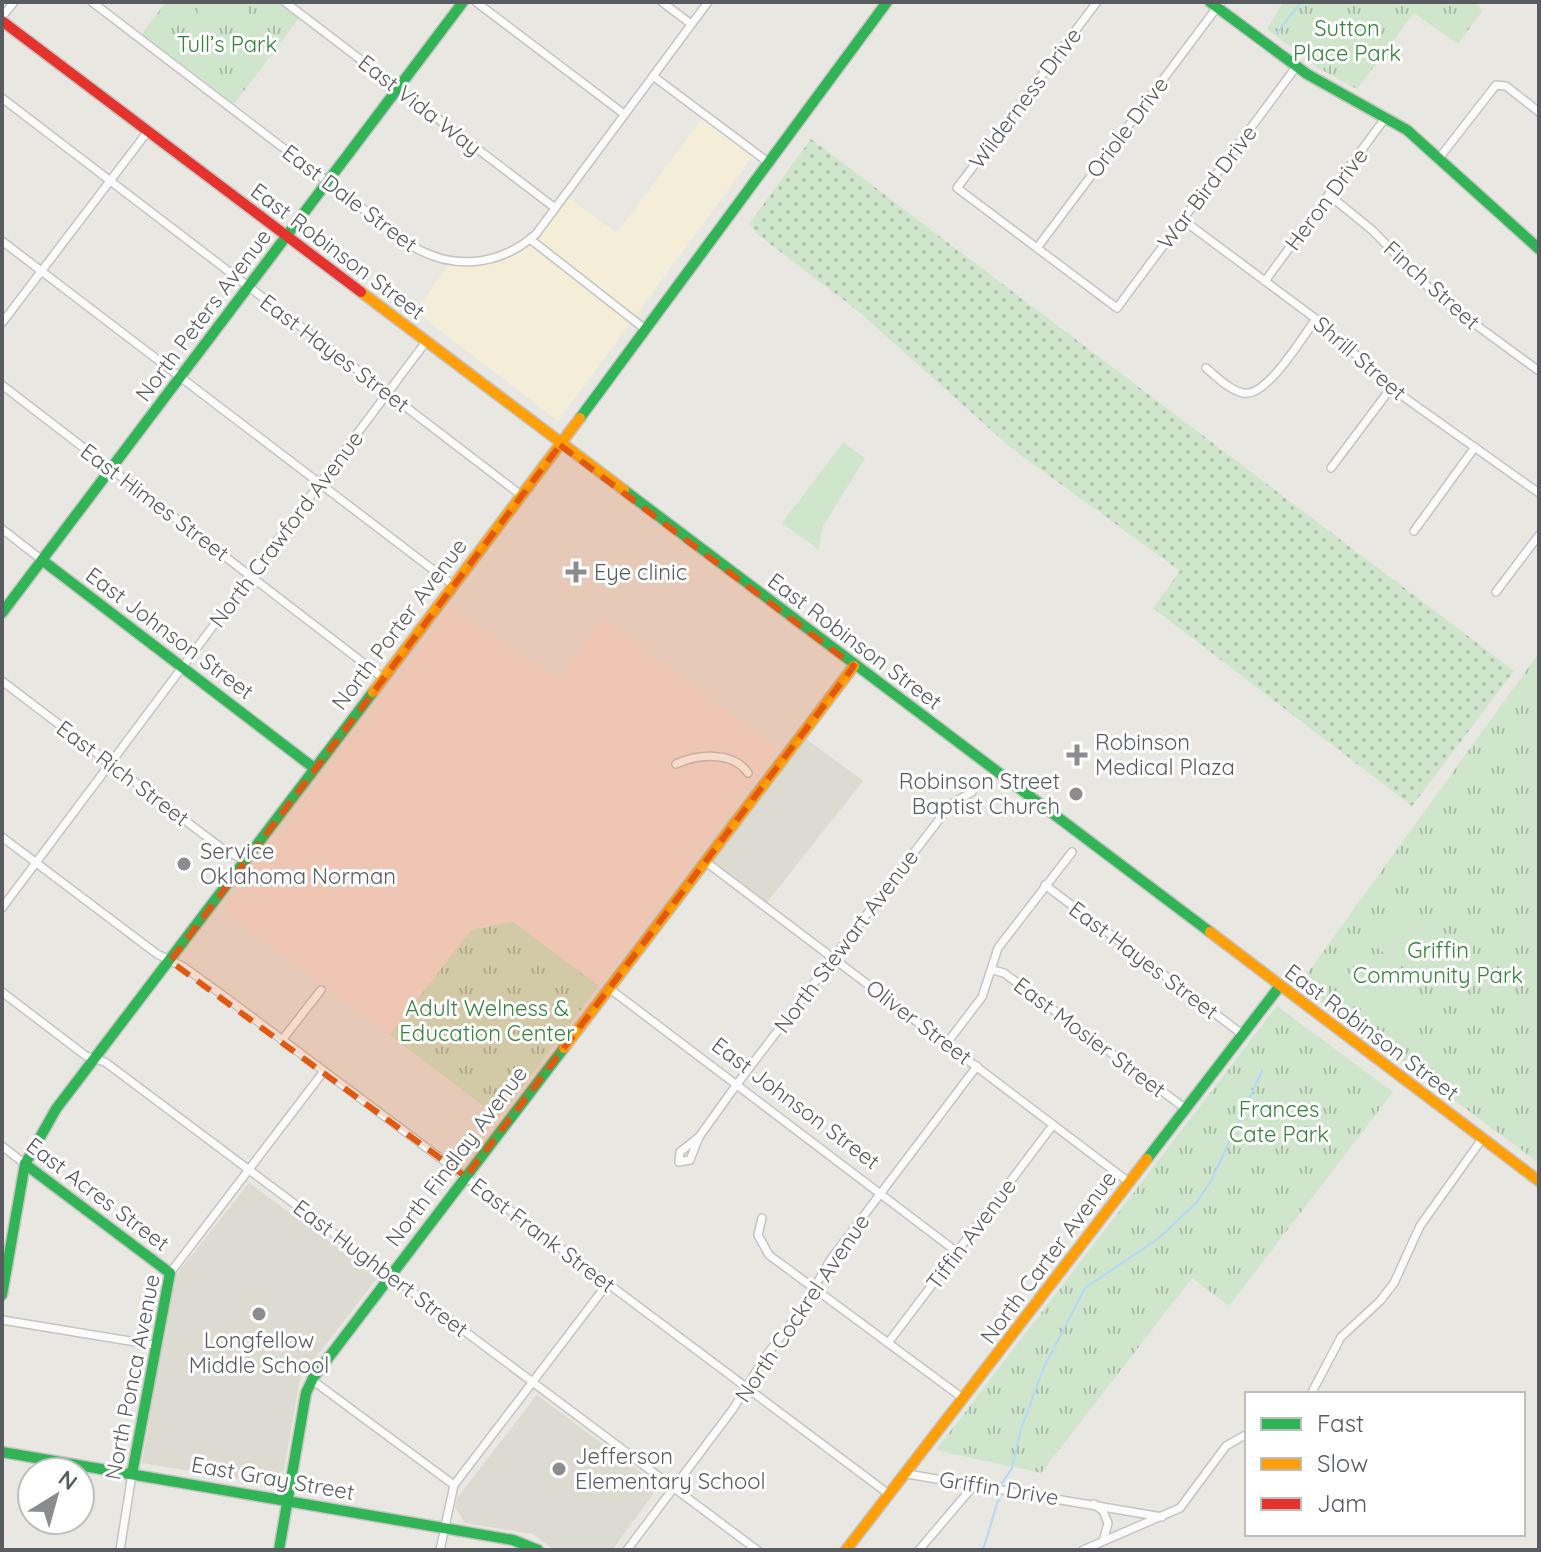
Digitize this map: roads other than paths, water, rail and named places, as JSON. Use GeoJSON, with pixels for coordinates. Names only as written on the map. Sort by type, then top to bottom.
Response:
{"type":"FeatureCollection","features":[{"type":"Feature","properties":{"kind":"street"},"geometry":{"type":"LineString","coordinates":[[2,19],[14,2]]}},
{"type":"Feature","properties":{"kind":"street","name":"East Dale Street"},"geometry":{"type":"LineString","coordinates":[[92,2],[409,244],[438,259],[467,263],[492,260],[530,239]]}},
{"type":"Feature","properties":{"kind":"street","name":"East Vida Way"},"geometry":{"type":"LineString","coordinates":[[285,2],[555,208]]}},
{"type":"Feature","properties":{"kind":"street","name":"North Peters Avenue"},"geometry":{"type":"LineString","coordinates":[[2,613],[463,2]]}},
{"type":"Feature","properties":{"kind":"street"},"geometry":{"type":"LineString","coordinates":[[476,2],[624,114]]}},
{"type":"Feature","properties":{"kind":"street"},"geometry":{"type":"LineString","coordinates":[[662,2],[691,24]]}},
{"type":"Feature","properties":{"kind":"street"},"geometry":{"type":"LineString","coordinates":[[645,329],[530,239],[708,2]]}},
{"type":"Feature","properties":{"kind":"street","name":"North Porter Avenue"},"geometry":{"type":"LineString","coordinates":[[2,1295],[25,1164],[49,1120],[560,445],[887,2]]}},
{"type":"Feature","properties":{"kind":"street","name":"Wilderness Drive"},"geometry":{"type":"LineString","coordinates":[[1097,2],[957,188],[1117,308]]}},
{"type":"Feature","properties":{"kind":"street"},"geometry":{"type":"LineString","coordinates":[[1216,4],[1296,67],[1386,117],[1440,157],[1495,213],[1539,249]]}},
{"type":"Feature","properties":{"kind":"street","name":"Oriole Drive"},"geometry":{"type":"LineString","coordinates":[[1037,248],[1216,4]]}},
{"type":"Feature","properties":{"kind":"street","name":"East Robinson Street"},"geometry":{"type":"LineString","coordinates":[[2,19],[425,343],[1539,1181]]}},
{"type":"Feature","properties":{"kind":"street","name":"War Bird Drive"},"geometry":{"type":"LineString","coordinates":[[1117,308],[1296,67]]}},
{"type":"Feature","properties":{"kind":"street"},"geometry":{"type":"LineString","coordinates":[[653,76],[768,162]]}},
{"type":"Feature","properties":{"kind":"street"},"geometry":{"type":"LineString","coordinates":[[1440,157],[1496,85],[1506,86],[1539,112]]}},
{"type":"Feature","properties":{"kind":"street","name":"East Hayes Street"},"geometry":{"type":"LineString","coordinates":[[2,98],[521,495]]}},
{"type":"Feature","properties":{"kind":"street","name":"Heron Drive"},"geometry":{"type":"LineString","coordinates":[[1265,281],[1386,117]]}},
{"type":"Feature","properties":{"kind":"street"},"geometry":{"type":"LineString","coordinates":[[2,323],[148,131]]}},
{"type":"Feature","properties":{"kind":"street","name":"Finch Street"},"geometry":{"type":"LineString","coordinates":[[1329,195],[1366,224],[1445,303],[1539,371]]}},
{"type":"Feature","properties":{"kind":"street","name":"Shrill Street"},"geometry":{"type":"LineString","coordinates":[[1183,220],[1316,319],[1391,388],[1539,493]]}},
{"type":"Feature","properties":{"kind":"street"},"geometry":{"type":"LineString","coordinates":[[2,241],[453,585]]}},
{"type":"Feature","properties":{"kind":"street"},"geometry":{"type":"LineString","coordinates":[[1206,368],[1238,391],[1257,392],[1268,383],[1316,319]]}},
{"type":"Feature","properties":{"kind":"street","name":"North Crawford Avenue"},"geometry":{"type":"LineString","coordinates":[[2,908],[425,343]]}},
{"type":"Feature","properties":{"kind":"street","name":"East Himes Street"},"geometry":{"type":"LineString","coordinates":[[2,385],[383,678]]}},
{"type":"Feature","properties":{"kind":"street"},"geometry":{"type":"LineString","coordinates":[[1331,468],[1391,388]]}},
{"type":"Feature","properties":{"kind":"street"},"geometry":{"type":"LineString","coordinates":[[1414,531],[1475,447]]}},
{"type":"Feature","properties":{"kind":"street","name":"East Johnson Street"},"geometry":{"type":"LineString","coordinates":[[2,529],[314,768]]}},
{"type":"Feature","properties":{"kind":"street"},"geometry":{"type":"LineString","coordinates":[[1496,592],[1539,535]]}},
{"type":"Feature","properties":{"kind":"street","name":"North Findlay Avenue"},"geometry":{"type":"LineString","coordinates":[[279,1550],[306,1393],[312,1380],[854,666]]}},
{"type":"Feature","properties":{"kind":"street","name":"East Rich Street"},"geometry":{"type":"LineString","coordinates":[[2,681],[224,850],[245,860]]}},
{"type":"Feature","properties":{"kind":"street"},"geometry":{"type":"LineString","coordinates":[[676,764],[718,755],[734,759],[748,773]]}},
{"type":"Feature","properties":{"kind":"street","name":"North Stewart Avenue"},"geometry":{"type":"LineString","coordinates":[[699,1137],[951,804],[972,792]]}},
{"type":"Feature","properties":{"kind":"street","name":"East Frank Street"},"geometry":{"type":"LineString","coordinates":[[2,837],[170,961],[184,967],[890,1495]]}},
{"type":"Feature","properties":{"kind":"street"},"geometry":{"type":"LineString","coordinates":[[947,1043],[982,997],[998,948],[1072,852]]}},
{"type":"Feature","properties":{"kind":"street","name":"Oliver Street"},"geometry":{"type":"LineString","coordinates":[[706,862],[1130,1183]]}},
{"type":"Feature","properties":{"kind":"street","name":"East Hayes Street"},"geometry":{"type":"LineString","coordinates":[[1045,885],[1242,1034]]}},
{"type":"Feature","properties":{"kind":"street","name":"East Mosier Street"},"geometry":{"type":"LineString","coordinates":[[993,970],[1004,973],[1186,1109]]}},
{"type":"Feature","properties":{"kind":"street","name":"North Carter Avenue"},"geometry":{"type":"LineString","coordinates":[[846,1550],[1279,987]]}},
{"type":"Feature","properties":{"kind":"street","name":"East Johnson Street"},"geometry":{"type":"LineString","coordinates":[[610,989],[882,1191],[957,1252]]}},
{"type":"Feature","properties":{"kind":"street"},"geometry":{"type":"LineString","coordinates":[[282,1040],[321,990]]}},
{"type":"Feature","properties":{"kind":"street","name":"East Hughbert Street"},"geometry":{"type":"LineString","coordinates":[[2,992],[86,1056],[108,1064],[757,1550]]}},
{"type":"Feature","properties":{"kind":"street","name":"North Cockrel Avenue"},"geometry":{"type":"LineString","coordinates":[[627,1550],[746,1388],[882,1191],[977,1066]]}},
{"type":"Feature","properties":{"kind":"street","name":"North Ponca Avenue"},"geometry":{"type":"LineString","coordinates":[[120,1550],[154,1345],[170,1273],[324,1071]]}},
{"type":"Feature","properties":{"kind":"street","name":"Tiffin Avenue"},"geometry":{"type":"LineString","coordinates":[[888,1343],[1053,1125]]}},
{"type":"Feature","properties":{"kind":"street"},"geometry":{"type":"LineString","coordinates":[[1312,1392],[1341,1337],[1380,1301],[1394,1283],[1420,1226],[1482,1139]]}},
{"type":"Feature","properties":{"kind":"street","name":"East Acres Street"},"geometry":{"type":"LineString","coordinates":[[2,1146],[170,1273]]}},
{"type":"Feature","properties":{"kind":"street"},"geometry":{"type":"LineString","coordinates":[[762,1218],[758,1235],[765,1252],[964,1399]]}},
{"type":"Feature","properties":{"kind":"street"},"geometry":{"type":"LineString","coordinates":[[440,1550],[454,1485],[608,1283]]}},
{"type":"Feature","properties":{"kind":"street"},"geometry":{"type":"LineString","coordinates":[[2,1320],[154,1345]]}},
{"type":"Feature","properties":{"kind":"street"},"geometry":{"type":"LineString","coordinates":[[312,1380],[454,1485]]}},
{"type":"Feature","properties":{"kind":"street"},"geometry":{"type":"LineString","coordinates":[[1083,1550],[1104,1538],[1162,1517],[1185,1503],[1226,1446],[1245,1435]]}},
{"type":"Feature","properties":{"kind":"street","name":"East Gray Street"},"geometry":{"type":"LineString","coordinates":[[2,1452],[513,1540],[537,1549]]}},
{"type":"Feature","properties":{"kind":"street","name":"Griffin Drive"},"geometry":{"type":"LineString","coordinates":[[907,1474],[1162,1517]]}},
{"type":"Feature","properties":{"kind":"street"},"geometry":{"type":"LineString","coordinates":[[919,1550],[975,1484]]}},
{"type":"Feature","properties":{"kind":"street"},"geometry":{"type":"LineString","coordinates":[[1092,1503],[1103,1511],[1108,1523],[1104,1538]]}},
{"type":"Feature","properties":{"kind":"waterway"},"geometry":{"type":"LineString","coordinates":[[1277,33],[1301,2]]}},
{"type":"Feature","properties":{"kind":"waterway"},"geometry":{"type":"LineString","coordinates":[[1002,1483],[1012,1468],[1021,1429],[1044,1367],[1085,1288],[1159,1238],[1197,1202],[1212,1179],[1262,1071]]}},
{"type":"Feature","properties":{"kind":"waterway"},"geometry":{"type":"LineString","coordinates":[[983,1550],[1000,1494]]}},
{"type":"Feature","properties":{"kind":"place","name":"Eye clinic"},"geometry":{"type":"Point","coordinates":[576,572]}},
{"type":"Feature","properties":{"kind":"place","name":"Robinson Medical Plaza"},"geometry":{"type":"Point","coordinates":[1077,755]}},
{"type":"Feature","properties":{"kind":"place","name":"Robinson Street Baptist Church"},"geometry":{"type":"Point","coordinates":[1076,794]}},
{"type":"Feature","properties":{"kind":"place","name":"Service Oklahoma Norman"},"geometry":{"type":"Point","coordinates":[184,864]}},
{"type":"Feature","properties":{"kind":"place","name":"Longfellow Middle School"},"geometry":{"type":"Point","coordinates":[259,1314]}},
{"type":"Feature","properties":{"kind":"place","name":"Jefferson Elementary School"},"geometry":{"type":"Point","coordinates":[559,1469]}},
{"type":"Feature","properties":{"kind":"park label","name":"Sutton Place Park"},"geometry":{"type":"Point","coordinates":[1347,40]}},
{"type":"Feature","properties":{"kind":"park label","name":"Tull’s Park"},"geometry":{"type":"Point","coordinates":[227,44]}},
{"type":"Feature","properties":{"kind":"park label","name":"Griffin Community Park"},"geometry":{"type":"Point","coordinates":[1438,962]}},
{"type":"Feature","properties":{"kind":"park label","name":"Adult Welness & Education Center"},"geometry":{"type":"Point","coordinates":[487,1020]}},
{"type":"Feature","properties":{"kind":"park label","name":"Frances Cate Park"},"geometry":{"type":"Point","coordinates":[1279,1122]}}]}
